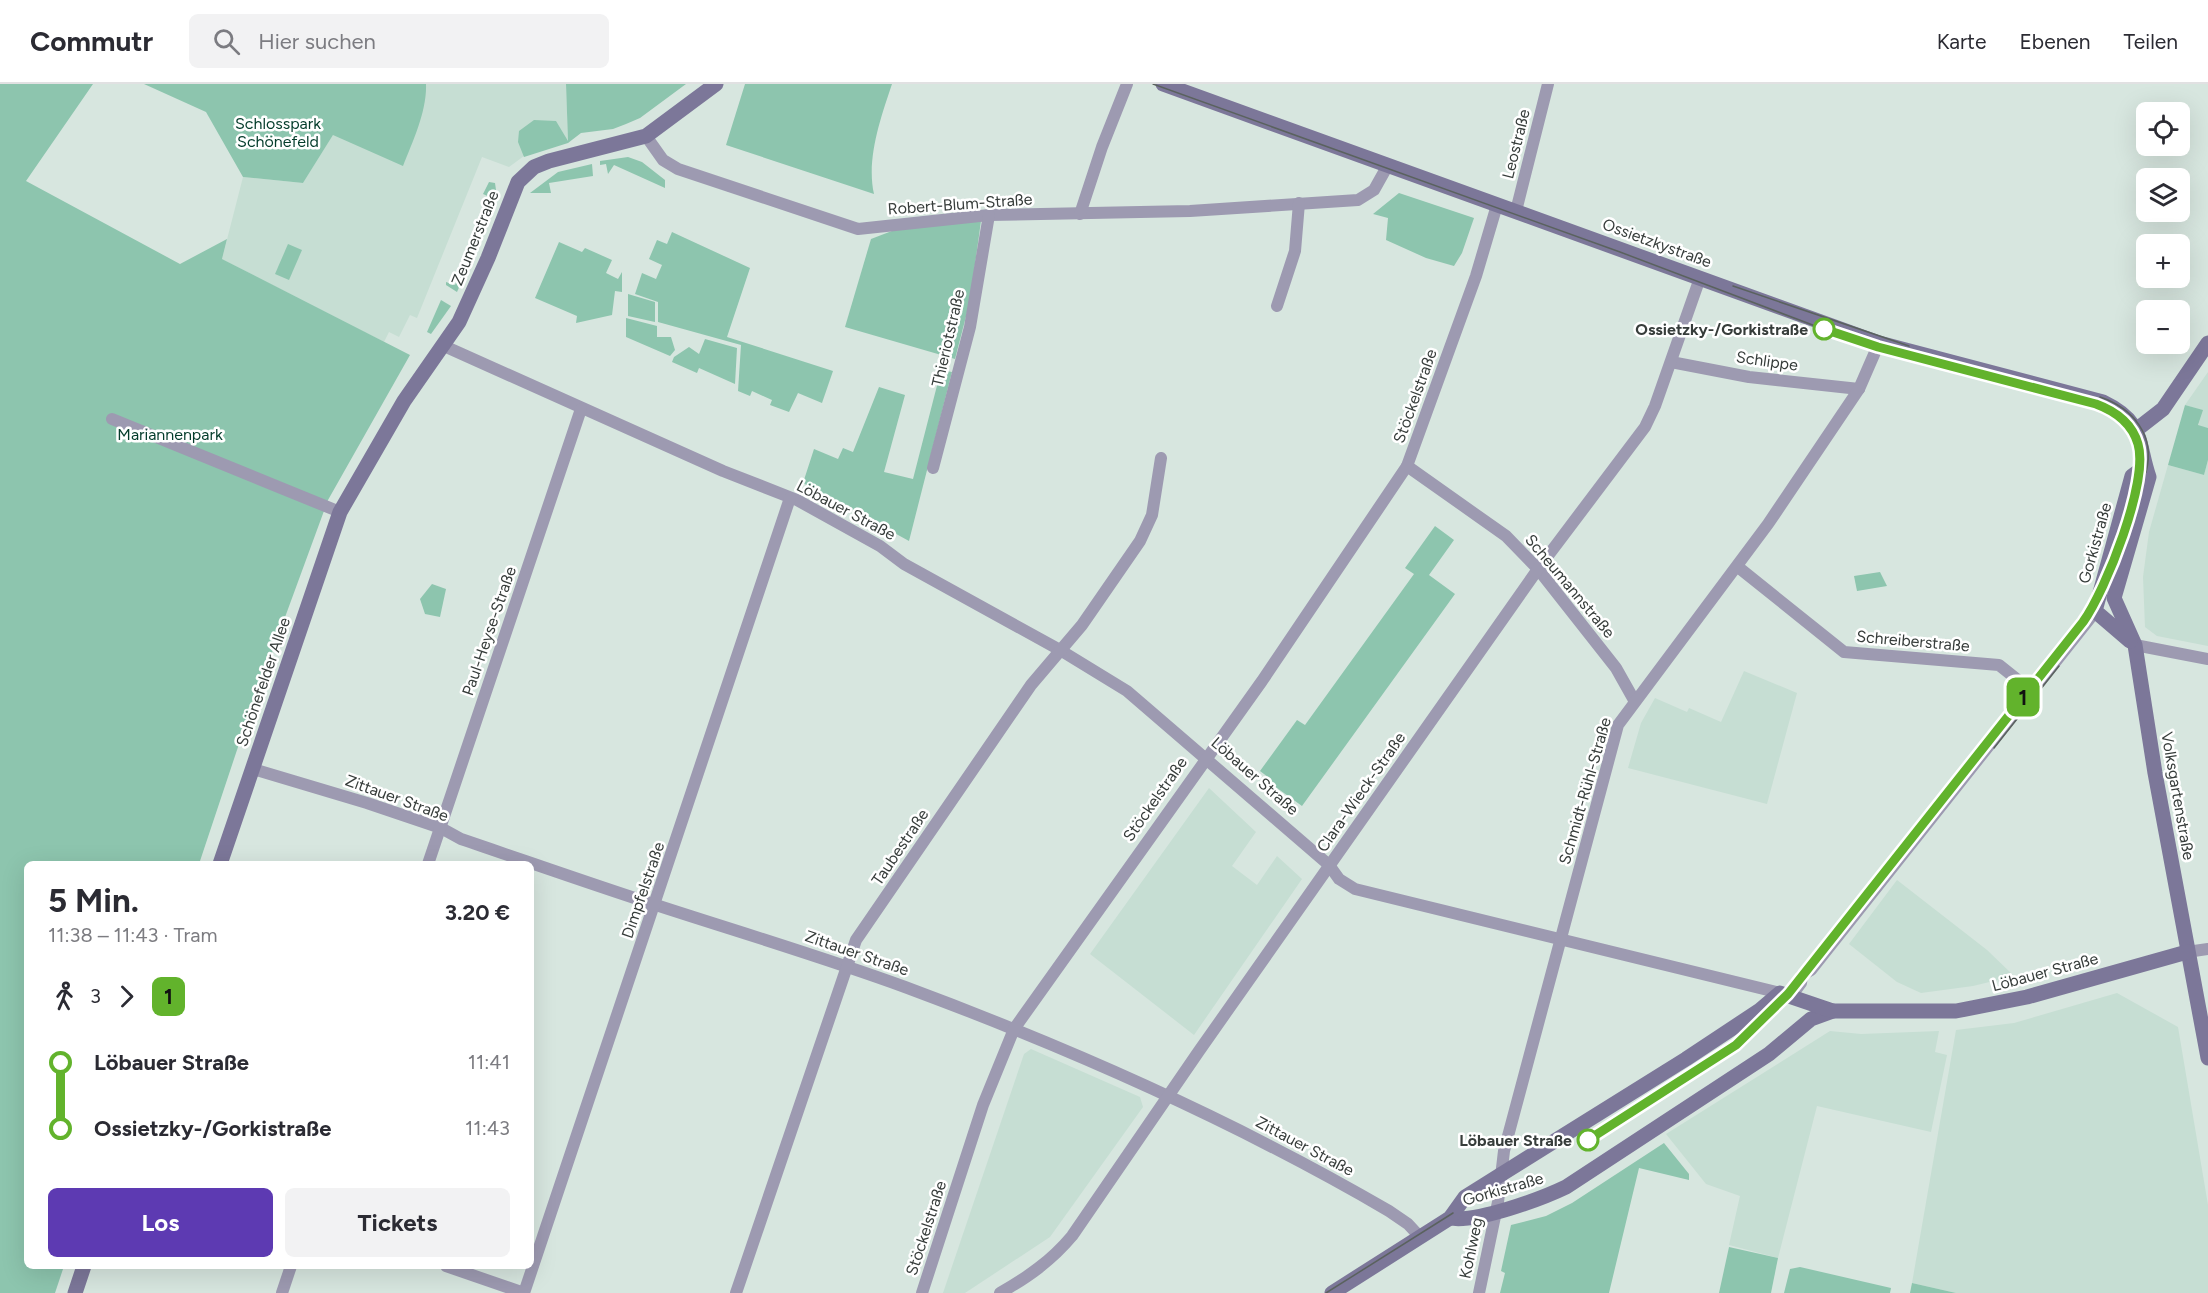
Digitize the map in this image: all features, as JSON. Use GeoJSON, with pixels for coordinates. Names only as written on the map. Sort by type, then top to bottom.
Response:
{"type":"FeatureCollection","features":[{"type":"Feature","properties":{"kind":"main road","name":"Zeumerstraße"},"geometry":{"type":"LineString","coordinates":[[444,346],[480,278],[518,182],[534,167],[549,161],[646,136],[716,84]]}},
{"type":"Feature","properties":{"kind":"main road","name":"Ossietzkystraße"},"geometry":{"type":"LineString","coordinates":[[1163,84],[1879,343],[2103,402],[2119,410],[2136,430]]}},
{"type":"Feature","properties":{"kind":"main road"},"geometry":{"type":"LineString","coordinates":[[2136,430],[2163,409],[2208,344]]}},
{"type":"Feature","properties":{"kind":"main road","name":"Schönefelder Allee"},"geometry":{"type":"LineString","coordinates":[[221,861],[340,512],[404,400],[444,346]]}},
{"type":"Feature","properties":{"kind":"main road","name":"Gorkistraße"},"geometry":{"type":"LineString","coordinates":[[2115,594],[2149,474],[2143,468],[2144,453],[2136,430]]}},
{"type":"Feature","properties":{"kind":"main road","name":"Gorkistraße"},"geometry":{"type":"LineString","coordinates":[[2095,612],[2132,476],[2143,468]]}},
{"type":"Feature","properties":{"kind":"main road","name":"Volksgartenstraße"},"geometry":{"type":"LineString","coordinates":[[2115,594],[2135,645],[2187,952],[2208,1058]]}},
{"type":"Feature","properties":{"kind":"main road"},"geometry":{"type":"LineString","coordinates":[[2095,612],[2135,645]]}},
{"type":"Feature","properties":{"kind":"main road","name":"Löbauer Straße"},"geometry":{"type":"LineString","coordinates":[[1786,994],[1833,1011],[1927,1012],[1965,1009],[2027,997],[2187,952]]}},
{"type":"Feature","properties":{"kind":"main road","name":"Gorkistraße"},"geometry":{"type":"LineString","coordinates":[[1332,1293],[1450,1218],[1465,1197],[1534,1156],[1786,994]]}},
{"type":"Feature","properties":{"kind":"main road","name":"Gorkistraße"},"geometry":{"type":"LineString","coordinates":[[1450,1218],[1465,1219],[1543,1198],[1566,1188],[1769,1054],[1811,1019],[1833,1011]]}},
{"type":"Feature","properties":{"kind":"main road"},"geometry":{"type":"LineString","coordinates":[[75,1293],[83,1269]]}},
{"type":"Feature","properties":{"kind":"street"},"geometry":{"type":"LineString","coordinates":[[1080,214],[1099,155],[1127,84]]}},
{"type":"Feature","properties":{"kind":"street","name":"Leostraße"},"geometry":{"type":"LineString","coordinates":[[1516,211],[1548,84]]}},
{"type":"Feature","properties":{"kind":"street","name":"Robert-Blum-Straße"},"geometry":{"type":"LineString","coordinates":[[646,136],[663,160],[678,169],[858,229],[989,215],[1190,211],[1358,200],[1374,190],[1388,165]]}},
{"type":"Feature","properties":{"kind":"street"},"geometry":{"type":"LineString","coordinates":[[1276,306],[1295,251],[1299,203]]}},
{"type":"Feature","properties":{"kind":"street","name":"Stöckelstraße"},"geometry":{"type":"LineString","coordinates":[[922,1293],[983,1105],[1014,1029],[1295,633],[1407,466],[1476,276],[1497,205]]}},
{"type":"Feature","properties":{"kind":"street","name":"Thieriotstraße"},"geometry":{"type":"LineString","coordinates":[[933,468],[970,327],[989,215]]}},
{"type":"Feature","properties":{"kind":"street","name":"Clara-Wieck-Straße"},"geometry":{"type":"LineString","coordinates":[[1000,1293],[1031,1275],[1056,1255],[1067,1242],[1538,569],[1645,427],[1655,406],[1700,278]]}},
{"type":"Feature","properties":{"kind":"street","name":"Schmidt-Rühl-Straße"},"geometry":{"type":"LineString","coordinates":[[1500,1175],[1615,734],[1634,700],[1667,663],[1738,567],[1859,388],[1879,343]]}},
{"type":"Feature","properties":{"kind":"street","name":"Löbauer Straße"},"geometry":{"type":"LineString","coordinates":[[444,346],[581,409],[790,498],[853,530],[904,564],[1060,650],[1126,691],[1206,756],[1329,865],[1339,879],[1355,889],[1786,994]]}},
{"type":"Feature","properties":{"kind":"street","name":"Schlippe"},"geometry":{"type":"LineString","coordinates":[[1671,362],[1749,377],[1859,388]]}},
{"type":"Feature","properties":{"kind":"street","name":"Paul-Heyse-Straße"},"geometry":{"type":"LineString","coordinates":[[429,861],[581,409]]}},
{"type":"Feature","properties":{"kind":"street"},"geometry":{"type":"LineString","coordinates":[[112,419],[340,512]]}},
{"type":"Feature","properties":{"kind":"street","name":"Taubestraße"},"geometry":{"type":"LineString","coordinates":[[736,1293],[846,966],[863,929],[1031,685],[1082,625],[1140,541],[1152,515],[1161,458]]}},
{"type":"Feature","properties":{"kind":"street","name":"Scheumannstraße"},"geometry":{"type":"LineString","coordinates":[[1407,466],[1506,536],[1538,569],[1616,668],[1634,700]]}},
{"type":"Feature","properties":{"kind":"street","name":"Dimpfelstraße"},"geometry":{"type":"LineString","coordinates":[[534,1263],[790,498]]}},
{"type":"Feature","properties":{"kind":"street","name":"Schreiberstraße"},"geometry":{"type":"LineString","coordinates":[[1738,567],[1844,652],[1999,665],[2033,692]]}},
{"type":"Feature","properties":{"kind":"street","name":"Gorkistraße"},"geometry":{"type":"LineString","coordinates":[[1786,994],[1801,983],[1802,975],[1811,970],[2095,612]]}},
{"type":"Feature","properties":{"kind":"street"},"geometry":{"type":"LineString","coordinates":[[2135,645],[2208,659]]}},
{"type":"Feature","properties":{"kind":"street","name":"Zittauer Straße"},"geometry":{"type":"LineString","coordinates":[[253,769],[441,828],[461,839],[526,861]]}},
{"type":"Feature","properties":{"kind":"street","name":"Zittauer Straße"},"geometry":{"type":"LineString","coordinates":[[534,864],[846,966],[1014,1029],[1169,1095],[1314,1168],[1389,1211],[1408,1224],[1420,1237]]}},
{"type":"Feature","properties":{"kind":"street","name":"Löbauer Straße"},"geometry":{"type":"LineString","coordinates":[[2187,952],[2208,949]]}},
{"type":"Feature","properties":{"kind":"street","name":"Kohlweg"},"geometry":{"type":"LineString","coordinates":[[1479,1293],[1496,1210],[1500,1175]]}},
{"type":"Feature","properties":{"kind":"street"},"geometry":{"type":"LineString","coordinates":[[282,1293],[290,1269]]}},
{"type":"Feature","properties":{"kind":"street"},"geometry":{"type":"LineString","coordinates":[[455,1269],[524,1293]]}},
{"type":"Feature","properties":{"kind":"street","name":"Dimpfelstraße"},"geometry":{"type":"LineString","coordinates":[[524,1293],[532,1269]]}},
{"type":"Feature","properties":{"kind":"shaded area"},"geometry":{"type":"Polygon","coordinates":[[[426,84],[566,84],[568,142],[524,156],[509,167],[482,157],[417,318],[410,315],[399,337],[389,332],[384,342],[222,259],[243,177],[303,183],[333,135],[424,95],[426,84]]]}},
{"type":"Feature","properties":{"kind":"shaded area"},"geometry":{"type":"Polygon","coordinates":[[[2208,372],[2208,428],[2198,426],[2202,410],[2185,405],[2208,372]]]}},
{"type":"Feature","properties":{"kind":"shaded area"},"geometry":{"type":"Polygon","coordinates":[[[2208,460],[2208,646],[2157,636],[2145,627],[2143,577],[2149,532],[2168,465],[2204,475],[2208,460]]]}},
{"type":"Feature","properties":{"kind":"shaded area"},"geometry":{"type":"Polygon","coordinates":[[[1744,671],[1797,693],[1767,804],[1628,768],[1641,723],[1655,698],[1687,712],[1689,708],[1721,722],[1744,671]]]}},
{"type":"Feature","properties":{"kind":"shaded area"},"geometry":{"type":"Polygon","coordinates":[[[1209,788],[1256,832],[1232,866],[1257,885],[1277,856],[1302,879],[1194,1035],[1090,954],[1209,788]]]}},
{"type":"Feature","properties":{"kind":"shaded area"},"geometry":{"type":"Polygon","coordinates":[[[1897,880],[1987,950],[2014,976],[1973,986],[1921,993],[1897,982],[1849,944],[1897,880]]]}},
{"type":"Feature","properties":{"kind":"shaded area"},"geometry":{"type":"Polygon","coordinates":[[[2117,993],[2178,1027],[2208,1205],[2208,1293],[1956,1293],[1912,1283],[1956,1030],[2014,1023],[2117,993]]]}},
{"type":"Feature","properties":{"kind":"shaded area"},"geometry":{"type":"Polygon","coordinates":[[[1830,1031],[1861,1034],[1939,1031],[1935,1052],[1947,1055],[1931,1132],[1817,1106],[1778,1258],[1729,1245],[1740,1196],[1706,1184],[1666,1134],[1830,1031]]]}},
{"type":"Feature","properties":{"kind":"shaded area"},"geometry":{"type":"Polygon","coordinates":[[[1031,1049],[1140,1097],[1143,1107],[1050,1237],[965,1293],[943,1293],[1024,1054],[1031,1049]]]}},
{"type":"Feature","properties":{"kind":"green space","name":"Mariannenpark"},"geometry":{"type":"Polygon","coordinates":[[[0,84],[93,84],[26,181],[180,264],[227,239],[222,259],[410,355],[328,500],[244,729],[200,861],[24,861],[24,1269],[63,1269],[55,1293],[0,1293],[0,84]]]}},
{"type":"Feature","properties":{"kind":"green space","name":"Schlosspark Schönefeld"},"geometry":{"type":"Polygon","coordinates":[[[144,84],[426,84],[426,94],[422,115],[403,166],[333,135],[303,183],[243,177],[206,112],[144,84]]]}},
{"type":"Feature","properties":{"kind":"green space"},"geometry":{"type":"Polygon","coordinates":[[[566,84],[686,84],[640,118],[613,129],[581,133],[568,143],[524,157],[518,142],[519,131],[534,120],[556,121],[568,141],[566,84]]]}},
{"type":"Feature","properties":{"kind":"green space"},"geometry":{"type":"Polygon","coordinates":[[[745,84],[892,84],[879,124],[873,153],[874,194],[726,145],[745,84]]]}},
{"type":"Feature","properties":{"kind":"green space"},"geometry":{"type":"Polygon","coordinates":[[[628,157],[642,162],[665,180],[665,188],[614,165],[608,174],[606,164],[600,165],[600,161],[628,157]]]}},
{"type":"Feature","properties":{"kind":"green space"},"geometry":{"type":"Polygon","coordinates":[[[592,164],[593,176],[549,183],[551,193],[530,193],[558,172],[592,164]]]}},
{"type":"Feature","properties":{"kind":"green space"},"geometry":{"type":"Polygon","coordinates":[[[489,182],[495,183],[496,190],[473,256],[457,292],[446,285],[446,282],[455,285],[492,198],[483,194],[489,182]]]}},
{"type":"Feature","properties":{"kind":"green space"},"geometry":{"type":"Polygon","coordinates":[[[1399,193],[1474,218],[1462,253],[1454,266],[1426,258],[1386,240],[1388,218],[1373,214],[1399,193]]]}},
{"type":"Feature","properties":{"kind":"green space"},"geometry":{"type":"Polygon","coordinates":[[[981,221],[970,301],[955,359],[845,327],[871,239],[897,229],[981,221]]]}},
{"type":"Feature","properties":{"kind":"green space"},"geometry":{"type":"Polygon","coordinates":[[[672,232],[750,268],[727,337],[833,371],[822,403],[798,393],[789,412],[770,405],[772,400],[752,391],[750,396],[738,391],[741,345],[658,322],[658,302],[635,294],[642,273],[656,279],[662,265],[649,259],[657,240],[667,244],[672,232]]]}},
{"type":"Feature","properties":{"kind":"green space"},"geometry":{"type":"Polygon","coordinates":[[[559,242],[582,252],[585,248],[612,260],[606,273],[618,279],[622,272],[622,292],[615,291],[612,315],[576,323],[577,316],[535,298],[559,242]]]}},
{"type":"Feature","properties":{"kind":"green space"},"geometry":{"type":"Polygon","coordinates":[[[288,244],[302,250],[289,280],[275,274],[288,244]]]}},
{"type":"Feature","properties":{"kind":"green space"},"geometry":{"type":"Polygon","coordinates":[[[628,294],[655,302],[655,322],[628,316],[628,294]]]}},
{"type":"Feature","properties":{"kind":"green space"},"geometry":{"type":"Polygon","coordinates":[[[441,300],[451,306],[431,334],[427,332],[441,300]]]}},
{"type":"Feature","properties":{"kind":"green space"},"geometry":{"type":"Polygon","coordinates":[[[626,318],[657,326],[657,337],[671,337],[675,350],[670,356],[626,337],[626,318]]]}},
{"type":"Feature","properties":{"kind":"green space"},"geometry":{"type":"Polygon","coordinates":[[[705,339],[737,348],[735,384],[699,368],[697,373],[672,362],[674,357],[689,347],[699,354],[705,339]]]}},
{"type":"Feature","properties":{"kind":"green space"},"geometry":{"type":"Polygon","coordinates":[[[941,370],[952,372],[909,541],[803,483],[814,449],[838,459],[843,448],[853,452],[879,387],[905,395],[884,472],[913,479],[941,370]]]}},
{"type":"Feature","properties":{"kind":"green space"},"geometry":{"type":"Polygon","coordinates":[[[2185,405],[2203,410],[2198,425],[2208,428],[2208,460],[2204,475],[2168,465],[2185,405]]]}},
{"type":"Feature","properties":{"kind":"green space"},"geometry":{"type":"Polygon","coordinates":[[[1435,526],[1454,540],[1429,575],[1455,594],[1302,806],[1266,780],[1268,777],[1260,771],[1297,720],[1305,725],[1414,574],[1405,568],[1435,526]]]}},
{"type":"Feature","properties":{"kind":"green space"},"geometry":{"type":"Polygon","coordinates":[[[1880,572],[1887,586],[1857,591],[1854,576],[1880,572]]]}},
{"type":"Feature","properties":{"kind":"green space"},"geometry":{"type":"Polygon","coordinates":[[[432,584],[446,589],[440,617],[425,614],[420,599],[432,584]]]}},
{"type":"Feature","properties":{"kind":"green space"},"geometry":{"type":"Polygon","coordinates":[[[1664,1143],[1689,1174],[1689,1180],[1639,1168],[1609,1293],[1500,1293],[1505,1273],[1501,1271],[1511,1225],[1546,1216],[1572,1203],[1664,1143]]]}},
{"type":"Feature","properties":{"kind":"green space"},"geometry":{"type":"Polygon","coordinates":[[[1729,1247],[1778,1258],[1771,1293],[1719,1293],[1729,1247]]]}},
{"type":"Feature","properties":{"kind":"green space"},"geometry":{"type":"Polygon","coordinates":[[[1800,1267],[1891,1288],[1890,1293],[1784,1293],[1790,1269],[1800,1267]]]}},
{"type":"Feature","properties":{"kind":"green space"},"geometry":{"type":"Polygon","coordinates":[[[1912,1283],[1956,1293],[1910,1293],[1912,1283]]]}},
{"type":"Feature","properties":{"kind":"tram line"},"geometry":{"type":"LineString","coordinates":[[1153,84],[1620,252],[1839,335],[2105,407],[2121,417],[2129,426],[2138,443],[2140,459],[2138,479],[2118,549],[2094,606],[1802,975]]}},
{"type":"Feature","properties":{"kind":"tram line"},"geometry":{"type":"LineString","coordinates":[[1733,286],[1909,346]]}},
{"type":"Feature","properties":{"kind":"tram line","name":"1"},"geometry":{"type":"LineString","coordinates":[[1588,1140],[1736,1045],[1759,1025],[1788,994],[2083,622],[2103,589],[2115,559],[2139,473],[2140,461],[2135,437],[2121,418],[2096,404],[1878,347],[1824,329]]}},
{"type":"Feature","properties":{"kind":"tram line"},"geometry":{"type":"LineString","coordinates":[[2100,397],[2123,408],[2139,425],[2148,447],[2146,472]]}},
{"type":"Feature","properties":{"kind":"tram line"},"geometry":{"type":"LineString","coordinates":[[1994,748],[2059,666]]}},
{"type":"Feature","properties":{"kind":"tram line"},"geometry":{"type":"LineString","coordinates":[[1326,1293],[1453,1213]]}},
{"type":"Feature","properties":{"kind":"place","name":"Ossietzky-/Gorkistraße"},"geometry":{"type":"Point","coordinates":[1824,329]}},
{"type":"Feature","properties":{"kind":"place","name":"Löbauer Straße"},"geometry":{"type":"Point","coordinates":[1588,1140]}}]}
